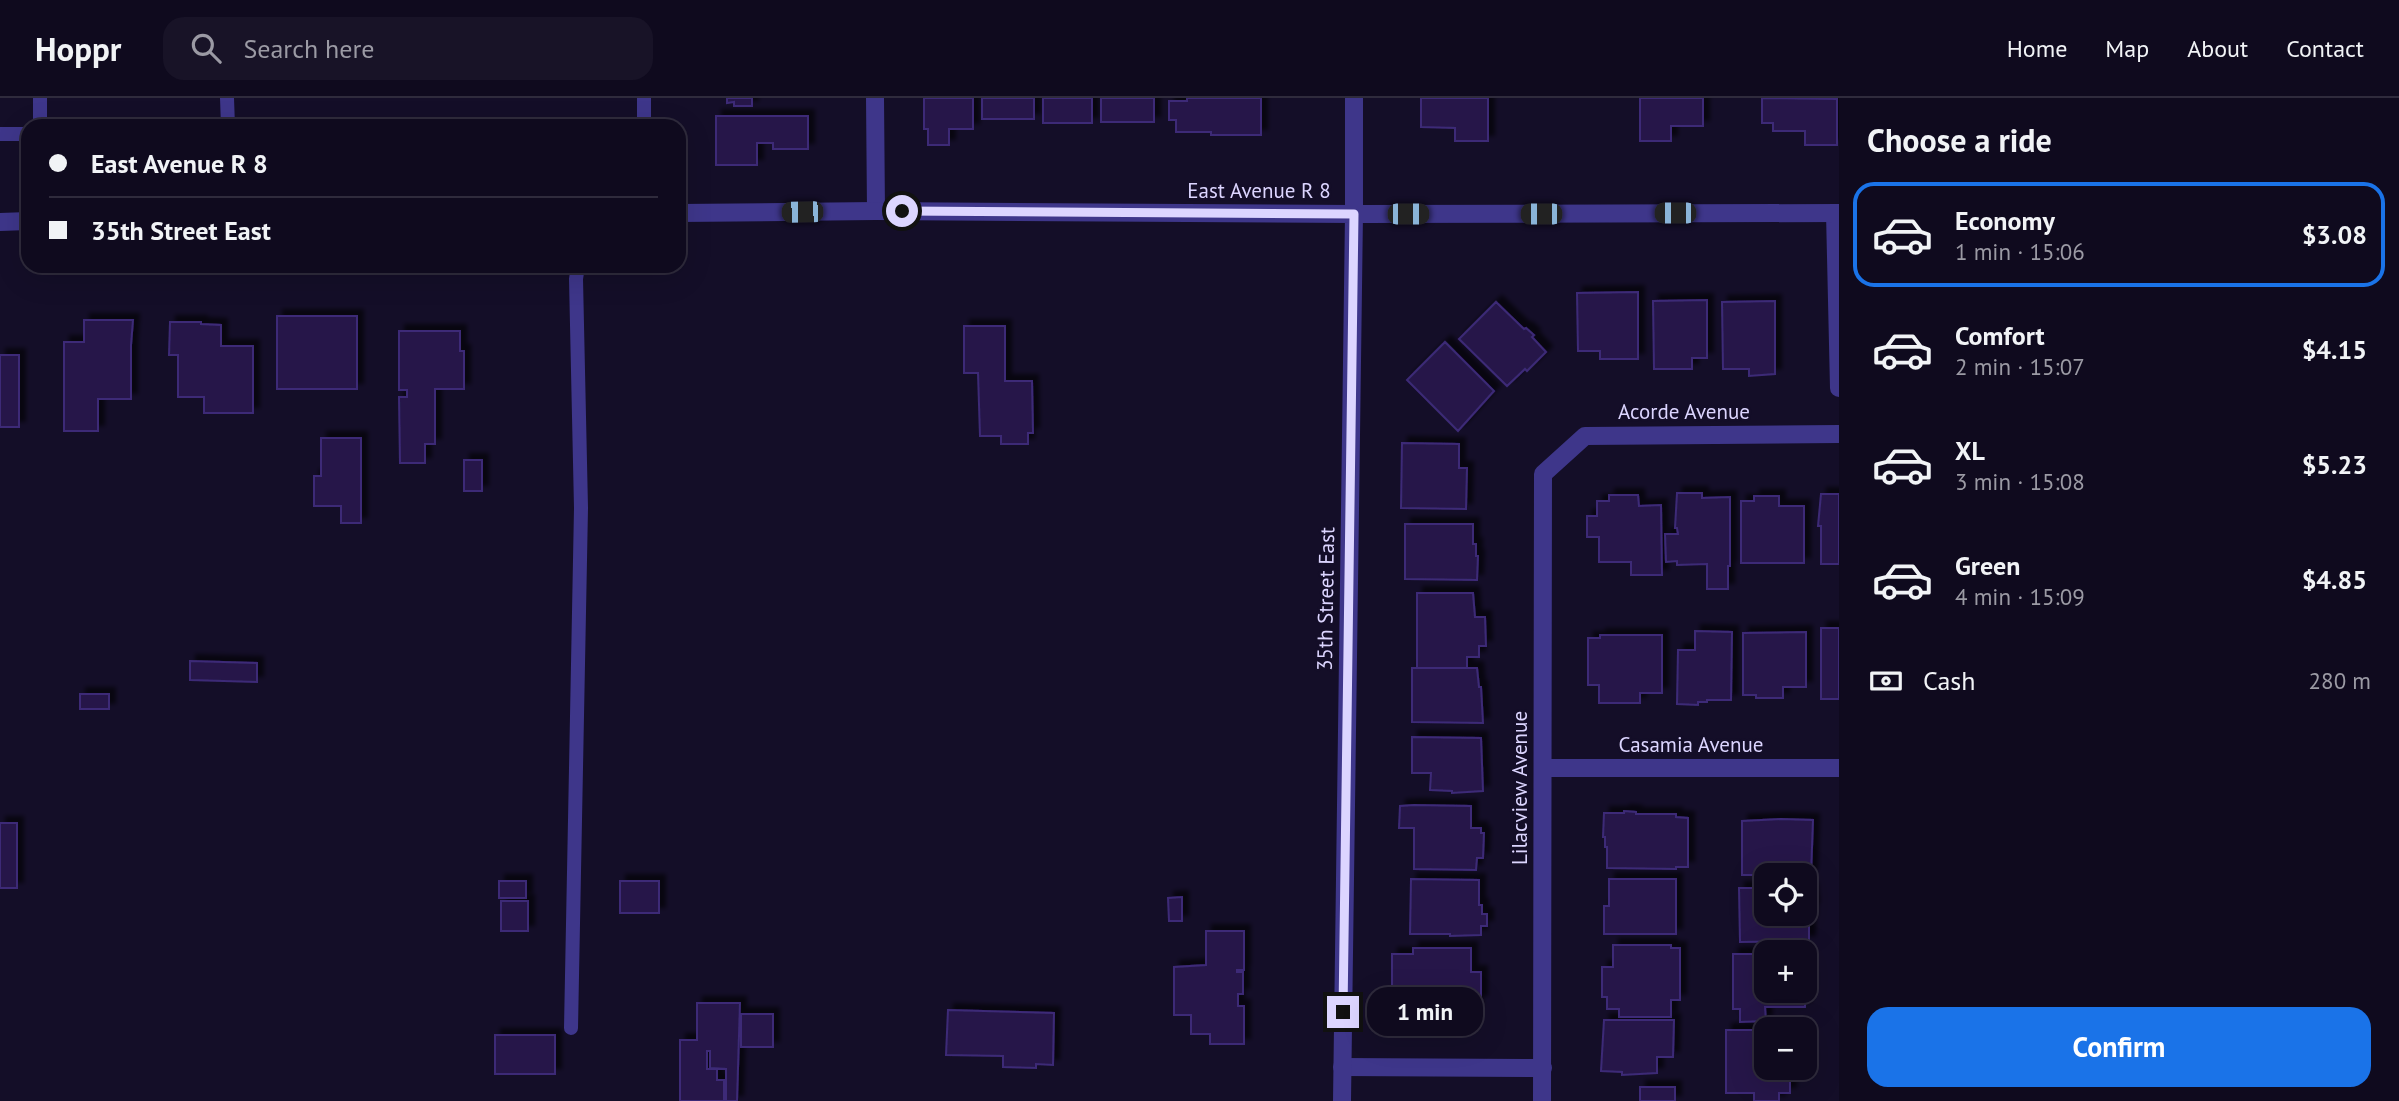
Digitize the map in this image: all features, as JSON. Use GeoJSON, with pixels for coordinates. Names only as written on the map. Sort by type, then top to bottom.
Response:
{"type":"FeatureCollection","features":[{"type":"Feature","properties":{"kind":"street"},"geometry":{"type":"LineString","coordinates":[[875,98],[876,211]]}},
{"type":"Feature","properties":{"kind":"street","name":"35th Street East"},"geometry":{"type":"LineString","coordinates":[[1342,1101],[1354,98]]}},
{"type":"Feature","properties":{"kind":"street","name":"East Avenue R 8"},"geometry":{"type":"LineString","coordinates":[[686,213],[1837,213]]}},
{"type":"Feature","properties":{"kind":"street"},"geometry":{"type":"LineString","coordinates":[[1837,213],[1839,388]]}},
{"type":"Feature","properties":{"kind":"street"},"geometry":{"type":"LineString","coordinates":[[0,222],[21,221]]}},
{"type":"Feature","properties":{"kind":"street","name":"Acorde Avenue"},"geometry":{"type":"LineString","coordinates":[[1543,474],[1586,436],[1839,434]]}},
{"type":"Feature","properties":{"kind":"street","name":"Lilacview Avenue"},"geometry":{"type":"LineString","coordinates":[[1542,1101],[1543,474]]}},
{"type":"Feature","properties":{"kind":"street","name":"Casamia Avenue"},"geometry":{"type":"LineString","coordinates":[[1543,768],[1839,768]]}},
{"type":"Feature","properties":{"kind":"street"},"geometry":{"type":"LineString","coordinates":[[1342,1067],[1543,1068]]}},
{"type":"Feature","properties":{"kind":"lane"},"geometry":{"type":"LineString","coordinates":[[40,98],[40,119]]}},
{"type":"Feature","properties":{"kind":"lane"},"geometry":{"type":"LineString","coordinates":[[227,98],[228,119]]}},
{"type":"Feature","properties":{"kind":"lane"},"geometry":{"type":"LineString","coordinates":[[644,98],[644,119]]}},
{"type":"Feature","properties":{"kind":"lane"},"geometry":{"type":"LineString","coordinates":[[0,134],[21,134]]}},
{"type":"Feature","properties":{"kind":"lane"},"geometry":{"type":"LineString","coordinates":[[571,1028],[581,508],[577,273]]}},
{"type":"Feature","properties":{"kind":"building"},"geometry":{"type":"Polygon","coordinates":[[[727,98],[752,98],[752,106],[734,106],[734,102],[727,103],[727,98]]]}},
{"type":"Feature","properties":{"kind":"building"},"geometry":{"type":"Polygon","coordinates":[[[924,98],[973,98],[973,129],[949,129],[949,145],[928,145],[928,129],[924,129],[924,98]]]}},
{"type":"Feature","properties":{"kind":"building"},"geometry":{"type":"Polygon","coordinates":[[[982,98],[1034,98],[1034,119],[982,119],[982,98]]]}},
{"type":"Feature","properties":{"kind":"building"},"geometry":{"type":"Polygon","coordinates":[[[1043,98],[1092,98],[1092,123],[1043,123],[1043,98]]]}},
{"type":"Feature","properties":{"kind":"building"},"geometry":{"type":"Polygon","coordinates":[[[1101,98],[1154,98],[1154,122],[1101,122],[1101,98]]]}},
{"type":"Feature","properties":{"kind":"building"},"geometry":{"type":"Polygon","coordinates":[[[1187,98],[1261,98],[1261,135],[1176,132],[1176,120],[1169,120],[1169,101],[1187,101],[1187,98]]]}},
{"type":"Feature","properties":{"kind":"building"},"geometry":{"type":"Polygon","coordinates":[[[1421,98],[1488,98],[1488,141],[1455,141],[1455,128],[1421,127],[1421,98]]]}},
{"type":"Feature","properties":{"kind":"building"},"geometry":{"type":"Polygon","coordinates":[[[1640,98],[1703,98],[1703,126],[1671,126],[1671,141],[1640,141],[1640,98]]]}},
{"type":"Feature","properties":{"kind":"building"},"geometry":{"type":"Polygon","coordinates":[[[1762,98],[1837,99],[1837,145],[1805,145],[1805,131],[1773,131],[1773,123],[1762,123],[1762,98]]]}},
{"type":"Feature","properties":{"kind":"building"},"geometry":{"type":"Polygon","coordinates":[[[716,116],[808,116],[808,149],[773,149],[773,143],[757,143],[757,165],[716,165],[716,116]]]}},
{"type":"Feature","properties":{"kind":"building"},"geometry":{"type":"Polygon","coordinates":[[[1638,292],[1638,359],[1600,359],[1600,351],[1578,351],[1577,293],[1638,292]]]}},
{"type":"Feature","properties":{"kind":"building"},"geometry":{"type":"Polygon","coordinates":[[[1707,300],[1707,358],[1692,358],[1692,369],[1654,369],[1653,301],[1707,300]]]}},
{"type":"Feature","properties":{"kind":"building"},"geometry":{"type":"Polygon","coordinates":[[[1775,301],[1775,374],[1749,376],[1749,369],[1723,369],[1722,302],[1775,301]]]}},
{"type":"Feature","properties":{"kind":"building"},"geometry":{"type":"Polygon","coordinates":[[[1496,302],[1534,335],[1532,337],[1546,352],[1507,386],[1459,339],[1496,302]]]}},
{"type":"Feature","properties":{"kind":"building"},"geometry":{"type":"Polygon","coordinates":[[[277,316],[357,316],[357,389],[277,389],[277,316]]]}},
{"type":"Feature","properties":{"kind":"building"},"geometry":{"type":"Polygon","coordinates":[[[84,320],[133,320],[131,399],[98,399],[98,431],[64,431],[64,342],[84,342],[84,320]]]}},
{"type":"Feature","properties":{"kind":"building"},"geometry":{"type":"Polygon","coordinates":[[[170,322],[221,325],[221,346],[253,346],[253,413],[204,413],[204,397],[178,397],[178,355],[169,355],[170,322]]]}},
{"type":"Feature","properties":{"kind":"building"},"geometry":{"type":"Polygon","coordinates":[[[964,326],[1005,326],[1005,381],[1032,381],[1033,433],[1028,433],[1028,444],[1001,444],[1001,436],[980,436],[978,373],[964,373],[964,326]]]}},
{"type":"Feature","properties":{"kind":"building"},"geometry":{"type":"Polygon","coordinates":[[[399,331],[460,331],[460,351],[464,351],[464,389],[435,389],[435,444],[425,444],[425,463],[400,463],[399,397],[407,397],[407,390],[399,390],[399,331]]]}},
{"type":"Feature","properties":{"kind":"building"},"geometry":{"type":"Polygon","coordinates":[[[1445,342],[1494,391],[1458,431],[1407,380],[1445,342]]]}},
{"type":"Feature","properties":{"kind":"building"},"geometry":{"type":"Polygon","coordinates":[[[0,355],[19,355],[19,427],[0,427],[0,355]]]}},
{"type":"Feature","properties":{"kind":"building"},"geometry":{"type":"Polygon","coordinates":[[[321,438],[361,438],[361,523],[341,523],[341,506],[314,506],[314,476],[321,476],[321,438]]]}},
{"type":"Feature","properties":{"kind":"building"},"geometry":{"type":"Polygon","coordinates":[[[1402,443],[1459,444],[1459,468],[1467,468],[1466,509],[1401,508],[1402,443]]]}},
{"type":"Feature","properties":{"kind":"building"},"geometry":{"type":"Polygon","coordinates":[[[464,460],[482,460],[482,491],[464,491],[464,460]]]}},
{"type":"Feature","properties":{"kind":"building"},"geometry":{"type":"Polygon","coordinates":[[[1677,493],[1702,493],[1702,498],[1730,497],[1728,589],[1707,589],[1707,564],[1677,565],[1677,561],[1666,562],[1665,534],[1678,534],[1675,528],[1677,493]]]}},
{"type":"Feature","properties":{"kind":"building"},"geometry":{"type":"Polygon","coordinates":[[[1821,494],[1839,494],[1839,564],[1821,564],[1821,526],[1818,526],[1821,494]]]}},
{"type":"Feature","properties":{"kind":"building"},"geometry":{"type":"Polygon","coordinates":[[[1609,495],[1638,495],[1639,506],[1661,505],[1662,575],[1631,575],[1631,562],[1599,562],[1599,537],[1587,537],[1587,516],[1597,516],[1597,501],[1609,501],[1609,495]]]}},
{"type":"Feature","properties":{"kind":"building"},"geometry":{"type":"Polygon","coordinates":[[[1754,496],[1779,496],[1779,506],[1804,506],[1804,563],[1741,563],[1741,501],[1754,501],[1754,496]]]}},
{"type":"Feature","properties":{"kind":"building"},"geometry":{"type":"Polygon","coordinates":[[[1405,524],[1473,524],[1473,544],[1476,544],[1478,556],[1477,580],[1405,579],[1405,524]]]}},
{"type":"Feature","properties":{"kind":"building"},"geometry":{"type":"Polygon","coordinates":[[[1417,593],[1473,593],[1475,617],[1485,617],[1486,646],[1479,646],[1479,657],[1467,657],[1467,668],[1417,668],[1417,593]]]}},
{"type":"Feature","properties":{"kind":"building"},"geometry":{"type":"Polygon","coordinates":[[[1821,628],[1839,628],[1839,699],[1821,699],[1821,628]]]}},
{"type":"Feature","properties":{"kind":"building"},"geometry":{"type":"Polygon","coordinates":[[[1695,631],[1732,632],[1731,700],[1707,700],[1698,702],[1698,705],[1677,704],[1678,650],[1695,650],[1695,631]]]}},
{"type":"Feature","properties":{"kind":"building"},"geometry":{"type":"Polygon","coordinates":[[[1806,632],[1806,687],[1783,687],[1783,698],[1743,695],[1743,633],[1806,632]]]}},
{"type":"Feature","properties":{"kind":"building"},"geometry":{"type":"Polygon","coordinates":[[[1600,635],[1662,635],[1662,693],[1640,693],[1640,703],[1599,703],[1599,685],[1588,685],[1588,638],[1600,638],[1600,635]]]}},
{"type":"Feature","properties":{"kind":"building"},"geometry":{"type":"Polygon","coordinates":[[[190,661],[257,663],[257,682],[190,680],[190,661]]]}},
{"type":"Feature","properties":{"kind":"building"},"geometry":{"type":"Polygon","coordinates":[[[1412,668],[1477,668],[1483,723],[1412,722],[1412,668]]]}},
{"type":"Feature","properties":{"kind":"building"},"geometry":{"type":"Polygon","coordinates":[[[80,694],[109,694],[109,709],[80,709],[80,694]]]}},
{"type":"Feature","properties":{"kind":"building"},"geometry":{"type":"Polygon","coordinates":[[[1412,737],[1481,738],[1483,791],[1452,793],[1430,790],[1431,773],[1412,773],[1412,737]]]}},
{"type":"Feature","properties":{"kind":"building"},"geometry":{"type":"Polygon","coordinates":[[[1400,806],[1471,806],[1471,828],[1481,828],[1481,833],[1484,833],[1483,858],[1477,858],[1476,870],[1414,869],[1414,828],[1399,828],[1400,806]]]}},
{"type":"Feature","properties":{"kind":"building"},"geometry":{"type":"Polygon","coordinates":[[[1624,811],[1636,814],[1676,814],[1676,817],[1688,818],[1688,867],[1607,868],[1607,847],[1603,837],[1604,813],[1624,811]]]}},
{"type":"Feature","properties":{"kind":"building"},"geometry":{"type":"Polygon","coordinates":[[[1813,820],[1811,863],[1754,863],[1754,875],[1742,875],[1742,821],[1813,820]]]}},
{"type":"Feature","properties":{"kind":"building"},"geometry":{"type":"Polygon","coordinates":[[[0,823],[17,823],[17,888],[0,888],[0,823]]]}},
{"type":"Feature","properties":{"kind":"building"},"geometry":{"type":"Polygon","coordinates":[[[1411,879],[1479,880],[1479,905],[1482,905],[1482,914],[1487,914],[1487,926],[1481,926],[1481,935],[1410,934],[1411,879]]]}},
{"type":"Feature","properties":{"kind":"building"},"geometry":{"type":"Polygon","coordinates":[[[1609,879],[1676,879],[1676,934],[1604,934],[1604,906],[1609,906],[1609,879]]]}},
{"type":"Feature","properties":{"kind":"building"},"geometry":{"type":"Polygon","coordinates":[[[499,881],[526,881],[526,898],[499,898],[499,881]]]}},
{"type":"Feature","properties":{"kind":"building"},"geometry":{"type":"Polygon","coordinates":[[[620,881],[659,881],[659,913],[620,913],[620,881]]]}},
{"type":"Feature","properties":{"kind":"building"},"geometry":{"type":"Polygon","coordinates":[[[1739,888],[1754,888],[1754,926],[1809,926],[1809,940],[1740,942],[1739,888]]]}},
{"type":"Feature","properties":{"kind":"building"},"geometry":{"type":"Polygon","coordinates":[[[1182,897],[1182,921],[1169,921],[1168,898],[1182,897]]]}},
{"type":"Feature","properties":{"kind":"building"},"geometry":{"type":"Polygon","coordinates":[[[501,901],[528,901],[528,931],[501,931],[501,901]]]}},
{"type":"Feature","properties":{"kind":"building"},"geometry":{"type":"Polygon","coordinates":[[[1206,931],[1244,931],[1244,970],[1237,972],[1243,972],[1243,994],[1238,994],[1238,1006],[1244,1006],[1244,1044],[1210,1044],[1210,1034],[1191,1034],[1191,1015],[1174,1015],[1174,967],[1206,965],[1206,931]]]}},
{"type":"Feature","properties":{"kind":"building"},"geometry":{"type":"Polygon","coordinates":[[[1613,945],[1671,945],[1671,948],[1680,948],[1680,1000],[1671,1000],[1671,1017],[1619,1017],[1619,1009],[1607,1009],[1607,997],[1602,997],[1602,967],[1613,967],[1613,945]]]}},
{"type":"Feature","properties":{"kind":"building"},"geometry":{"type":"Polygon","coordinates":[[[1413,948],[1471,948],[1471,972],[1481,972],[1481,1001],[1476,1001],[1476,1013],[1413,1013],[1413,1009],[1392,1009],[1392,954],[1413,954],[1413,948]]]}},
{"type":"Feature","properties":{"kind":"building"},"geometry":{"type":"Polygon","coordinates":[[[1733,954],[1754,954],[1754,1003],[1805,1003],[1805,1007],[1765,1007],[1766,1017],[1754,1017],[1754,1021],[1740,1022],[1740,1009],[1733,1009],[1733,954]]]}},
{"type":"Feature","properties":{"kind":"building"},"geometry":{"type":"Polygon","coordinates":[[[697,1003],[740,1003],[737,1101],[726,1101],[726,1069],[710,1068],[710,1051],[707,1051],[707,1069],[717,1069],[717,1080],[724,1080],[724,1101],[680,1101],[680,1040],[697,1040],[697,1003]]]}},
{"type":"Feature","properties":{"kind":"building"},"geometry":{"type":"Polygon","coordinates":[[[948,1010],[1054,1013],[1053,1065],[1036,1064],[1036,1068],[1003,1067],[1003,1056],[946,1055],[948,1010]]]}},
{"type":"Feature","properties":{"kind":"building"},"geometry":{"type":"Polygon","coordinates":[[[741,1014],[773,1014],[773,1047],[741,1047],[741,1014]]]}},
{"type":"Feature","properties":{"kind":"building"},"geometry":{"type":"Polygon","coordinates":[[[1604,1020],[1674,1020],[1673,1057],[1657,1057],[1657,1073],[1622,1075],[1622,1072],[1601,1071],[1604,1020]]]}},
{"type":"Feature","properties":{"kind":"building"},"geometry":{"type":"Polygon","coordinates":[[[1726,1030],[1754,1030],[1754,1080],[1790,1080],[1790,1093],[1779,1093],[1779,1101],[1754,1101],[1754,1093],[1726,1093],[1726,1030]]]}},
{"type":"Feature","properties":{"kind":"building"},"geometry":{"type":"Polygon","coordinates":[[[495,1035],[555,1035],[555,1074],[495,1074],[495,1035]]]}},
{"type":"Feature","properties":{"kind":"building"},"geometry":{"type":"Polygon","coordinates":[[[1640,1087],[1675,1087],[1675,1101],[1640,1101],[1640,1087]]]}},
{"type":"Feature","properties":{"kind":"route"},"geometry":{"type":"LineString","coordinates":[[902,211],[1354,214],[1343,1012]]}}]}
